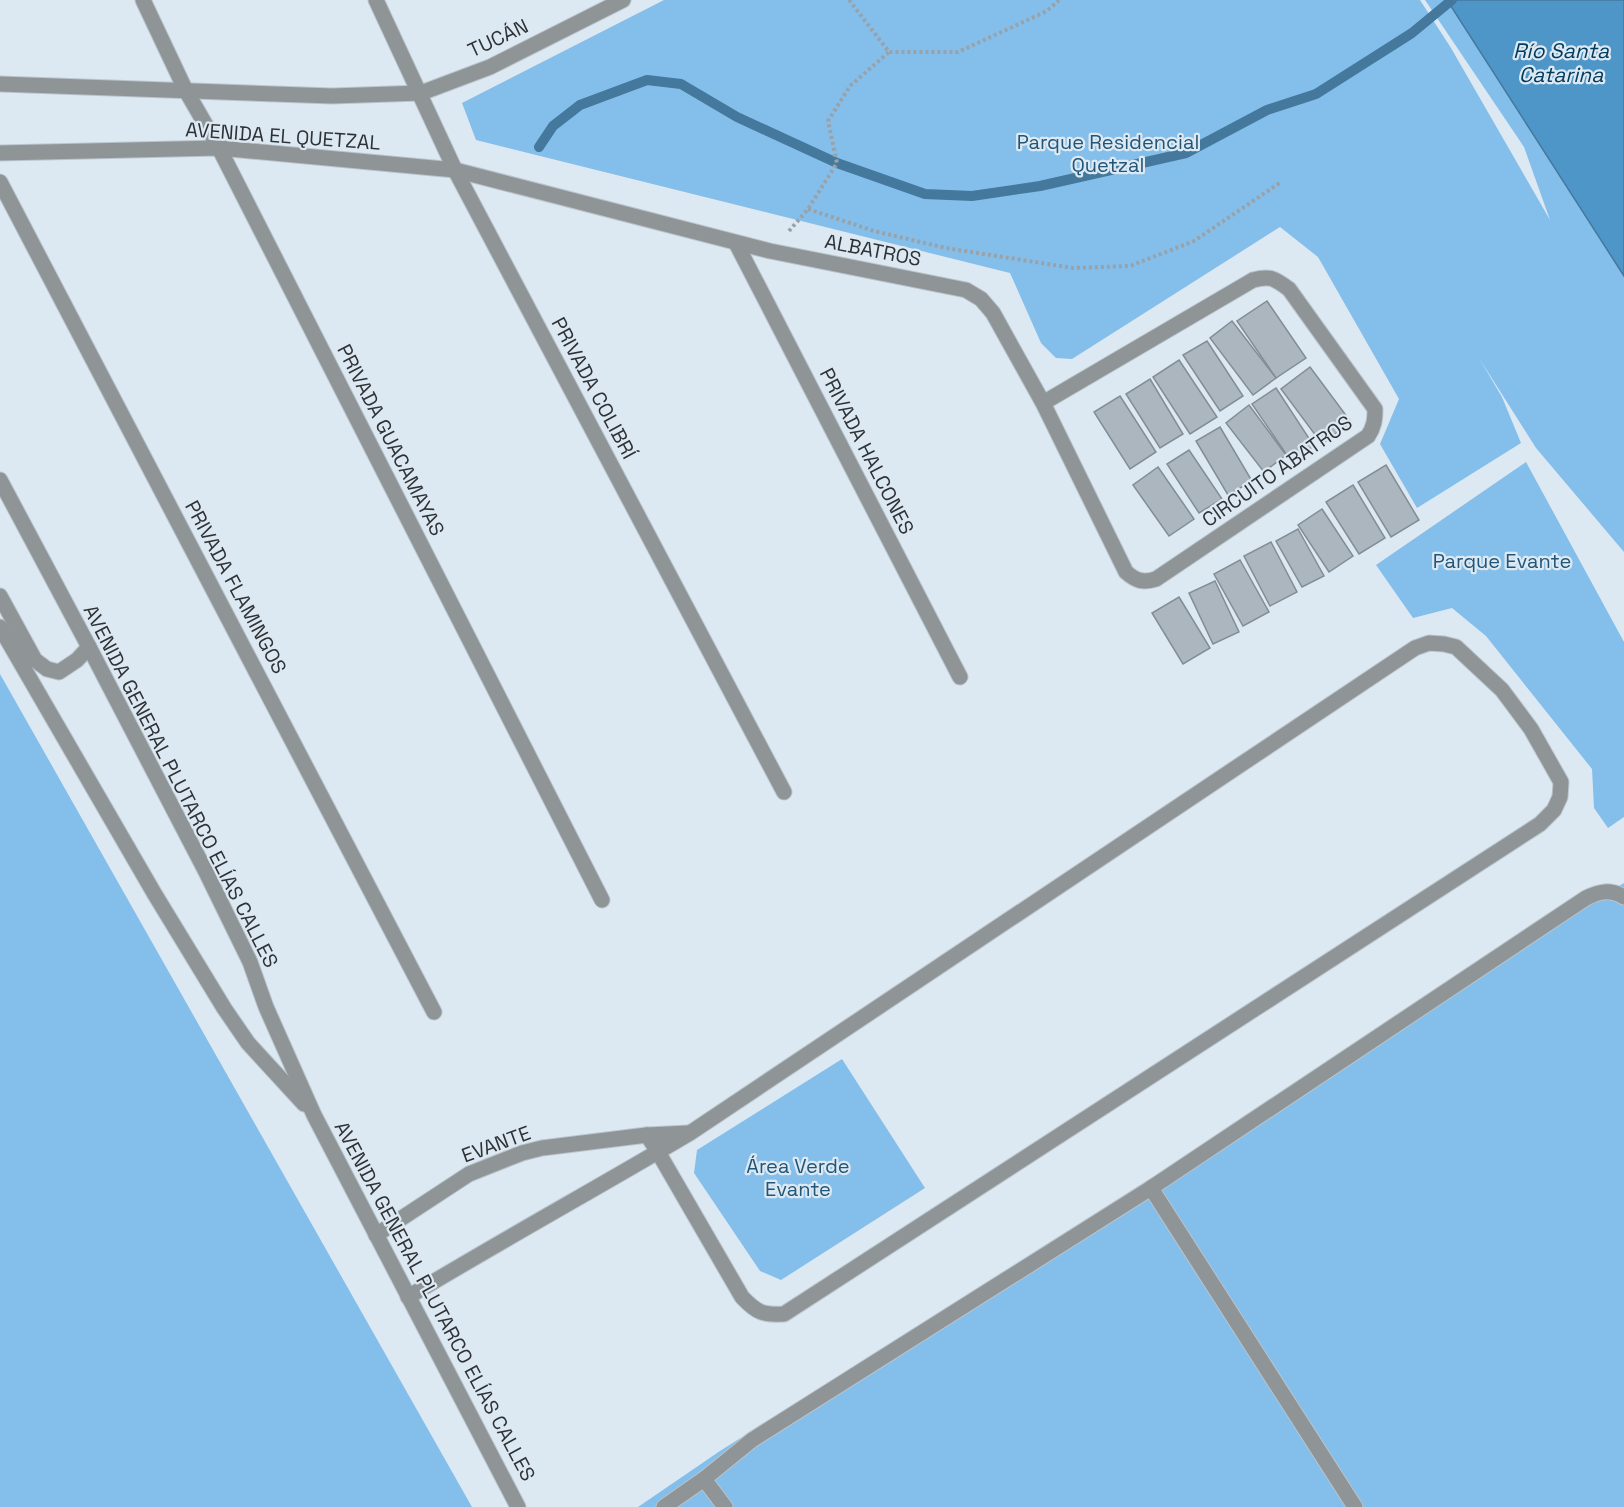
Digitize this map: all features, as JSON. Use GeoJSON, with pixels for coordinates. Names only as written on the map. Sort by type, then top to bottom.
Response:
{"type":"FeatureCollection","features":[{"type":"Feature","properties":{"kind":"street","name":"PRIVADA GUACAMAYAS"},"geometry":{"type":"LineString","coordinates":[[143,0],[185,89],[219,148],[602,900]]}},
{"type":"Feature","properties":{"kind":"street","name":"PRIVADA COLIBRÍ"},"geometry":{"type":"LineString","coordinates":[[376,0],[455,170],[784,792]]}},
{"type":"Feature","properties":{"kind":"street","name":"TUCÁN"},"geometry":{"type":"LineString","coordinates":[[421,93],[490,67],[613,2]]}},
{"type":"Feature","properties":{"kind":"street","name":"AVENIDA EL QUETZAL"},"geometry":{"type":"LineString","coordinates":[[0,84],[332,96],[421,93]]}},
{"type":"Feature","properties":{"kind":"street","name":"AVENIDA EL QUETZAL"},"geometry":{"type":"LineString","coordinates":[[0,153],[219,148],[455,170]]}},
{"type":"Feature","properties":{"kind":"street","name":"ALBATROS"},"geometry":{"type":"LineString","coordinates":[[455,170],[770,251],[966,290],[981,299],[993,313],[1043,403],[1126,572]]}},
{"type":"Feature","properties":{"kind":"street","name":"PRIVADA FLAMINGOS"},"geometry":{"type":"LineString","coordinates":[[0,182],[434,1012]]}},
{"type":"Feature","properties":{"kind":"street","name":"PRIVADA HALCONES"},"geometry":{"type":"LineString","coordinates":[[736,243],[960,677]]}},
{"type":"Feature","properties":{"kind":"street","name":"CIRCUITO ABATROS"},"geometry":{"type":"LineString","coordinates":[[1043,403],[1253,280],[1266,276],[1277,280],[1289,290],[1375,409],[1374,428],[1368,436],[1156,579],[1145,582],[1134,580],[1126,572]]}},
{"type":"Feature","properties":{"kind":"street","name":"AVENIDA GENERAL PLUTARCO ELÍAS CALLES"},"geometry":{"type":"LineString","coordinates":[[0,480],[89,647],[250,962],[266,1007],[314,1115],[518,1507]]}},
{"type":"Feature","properties":{"kind":"street"},"geometry":{"type":"LineString","coordinates":[[0,596],[35,660],[41,666],[52,671],[64,670],[89,647]]}},
{"type":"Feature","properties":{"kind":"street","name":"AVENIDA GENERAL PLUTARCO ELÍAS CALLES"},"geometry":{"type":"LineString","coordinates":[[0,627],[224,1008],[248,1043],[314,1115]]}},
{"type":"Feature","properties":{"kind":"street"},"geometry":{"type":"LineString","coordinates":[[408,1297],[521,1229],[658,1152],[690,1133],[1414,648],[1429,643],[1456,647],[1502,690],[1531,729],[1561,782],[1560,797],[1554,810],[1540,824],[784,1314],[767,1314],[753,1309],[742,1297],[658,1152],[646,1136]]}},
{"type":"Feature","properties":{"kind":"street"},"geometry":{"type":"LineString","coordinates":[[664,1507],[704,1479],[752,1440],[1151,1188],[1579,902],[1602,891],[1618,893],[1624,897]]}},
{"type":"Feature","properties":{"kind":"street","name":"EVANTE"},"geometry":{"type":"LineString","coordinates":[[376,1235],[468,1174],[502,1160],[542,1148],[690,1133]]}},
{"type":"Feature","properties":{"kind":"street"},"geometry":{"type":"LineString","coordinates":[[1151,1188],[1355,1507]]}},
{"type":"Feature","properties":{"kind":"street"},"geometry":{"type":"LineString","coordinates":[[704,1479],[725,1507]]}},
{"type":"Feature","properties":{"kind":"path"},"geometry":{"type":"LineString","coordinates":[[849,0],[889,52]]}},
{"type":"Feature","properties":{"kind":"path"},"geometry":{"type":"LineString","coordinates":[[770,251],[808,209],[837,163],[828,121],[849,86],[889,52],[958,52],[1047,11],[1059,0]]}},
{"type":"Feature","properties":{"kind":"path"},"geometry":{"type":"LineString","coordinates":[[808,209],[874,231],[945,248],[1073,268],[1130,266],[1194,241],[1281,182]]}},
{"type":"Feature","properties":{"kind":"green space","name":"Parque Residencial Quetzal"},"geometry":{"type":"Polygon","coordinates":[[[664,0],[1420,0],[1451,48],[1550,220],[1524,147],[1425,0],[1624,0],[1624,552],[1536,448],[1479,358],[1502,397],[1521,443],[1417,508],[1380,444],[1399,399],[1318,257],[1280,227],[1072,359],[1056,358],[1041,343],[1010,273],[476,140],[462,103],[664,0]]]}},
{"type":"Feature","properties":{"kind":"green space","name":"Parque Evante"},"geometry":{"type":"Polygon","coordinates":[[[1526,462],[1624,642],[1624,817],[1608,828],[1594,808],[1592,769],[1486,636],[1452,608],[1413,618],[1376,565],[1526,462]]]}},
{"type":"Feature","properties":{"kind":"green space"},"geometry":{"type":"Polygon","coordinates":[[[0,674],[472,1507],[0,1507],[0,674]]]}},
{"type":"Feature","properties":{"kind":"green space"},"geometry":{"type":"Polygon","coordinates":[[[1624,883],[1624,1507],[638,1507],[720,1451],[1624,883]]]}},
{"type":"Feature","properties":{"kind":"green space","name":"Área Verde Evante"},"geometry":{"type":"Polygon","coordinates":[[[842,1059],[925,1188],[781,1280],[760,1271],[694,1173],[697,1150],[842,1059]]]}},
{"type":"Feature","properties":{"kind":"water","name":"Río Santa Catarina"},"geometry":{"type":"Polygon","coordinates":[[[1447,0],[1624,0],[1624,276],[1447,0]]]}},
{"type":"Feature","properties":{"kind":"building"},"geometry":{"type":"Polygon","coordinates":[[[1267,301],[1306,358],[1276,378],[1237,321],[1267,301]]]}},
{"type":"Feature","properties":{"kind":"building"},"geometry":{"type":"Polygon","coordinates":[[[1232,321],[1276,378],[1253,395],[1210,338],[1232,321]]]}},
{"type":"Feature","properties":{"kind":"building"},"geometry":{"type":"Polygon","coordinates":[[[1207,341],[1243,396],[1220,411],[1183,355],[1207,341]]]}},
{"type":"Feature","properties":{"kind":"building"},"geometry":{"type":"Polygon","coordinates":[[[1179,360],[1217,417],[1190,434],[1153,377],[1179,360]]]}},
{"type":"Feature","properties":{"kind":"building"},"geometry":{"type":"Polygon","coordinates":[[[1310,367],[1351,422],[1322,444],[1281,389],[1310,367]]]}},
{"type":"Feature","properties":{"kind":"building"},"geometry":{"type":"Polygon","coordinates":[[[1150,379],[1183,434],[1160,448],[1126,394],[1150,379]]]}},
{"type":"Feature","properties":{"kind":"building"},"geometry":{"type":"Polygon","coordinates":[[[1276,388],[1314,446],[1291,461],[1252,404],[1276,388]]]}},
{"type":"Feature","properties":{"kind":"building"},"geometry":{"type":"Polygon","coordinates":[[[1120,396],[1156,452],[1130,469],[1094,412],[1120,396]]]}},
{"type":"Feature","properties":{"kind":"building"},"geometry":{"type":"Polygon","coordinates":[[[1249,405],[1286,455],[1264,472],[1226,423],[1249,405]]]}},
{"type":"Feature","properties":{"kind":"building"},"geometry":{"type":"Polygon","coordinates":[[[1220,427],[1252,481],[1228,495],[1196,441],[1220,427]]]}},
{"type":"Feature","properties":{"kind":"building"},"geometry":{"type":"Polygon","coordinates":[[[1189,450],[1222,499],[1199,513],[1167,464],[1189,450]]]}},
{"type":"Feature","properties":{"kind":"building"},"geometry":{"type":"Polygon","coordinates":[[[1386,465],[1419,520],[1391,537],[1358,482],[1386,465]]]}},
{"type":"Feature","properties":{"kind":"building"},"geometry":{"type":"Polygon","coordinates":[[[1158,467],[1194,519],[1169,536],[1133,485],[1158,467]]]}},
{"type":"Feature","properties":{"kind":"building"},"geometry":{"type":"Polygon","coordinates":[[[1353,485],[1385,538],[1359,554],[1326,502],[1353,485]]]}},
{"type":"Feature","properties":{"kind":"building"},"geometry":{"type":"Polygon","coordinates":[[[1322,509],[1353,556],[1329,572],[1298,525],[1322,509]]]}},
{"type":"Feature","properties":{"kind":"building"},"geometry":{"type":"Polygon","coordinates":[[[1298,529],[1324,576],[1302,587],[1276,541],[1298,529]]]}},
{"type":"Feature","properties":{"kind":"building"},"geometry":{"type":"Polygon","coordinates":[[[1271,542],[1297,592],[1270,606],[1244,556],[1271,542]]]}},
{"type":"Feature","properties":{"kind":"building"},"geometry":{"type":"Polygon","coordinates":[[[1240,560],[1269,612],[1243,626],[1214,574],[1240,560]]]}},
{"type":"Feature","properties":{"kind":"building"},"geometry":{"type":"Polygon","coordinates":[[[1215,581],[1239,632],[1213,644],[1189,593],[1215,581]]]}},
{"type":"Feature","properties":{"kind":"building"},"geometry":{"type":"Polygon","coordinates":[[[1179,597],[1210,648],[1183,664],[1152,613],[1179,597]]]}},
{"type":"Feature","properties":{"kind":"waterway"},"geometry":{"type":"LineString","coordinates":[[539,147],[553,126],[580,105],[647,80],[681,84],[737,117],[837,163],[925,194],[972,196],[1040,186],[1186,153],[1267,110],[1316,94],[1412,33],[1452,0]]}}]}
